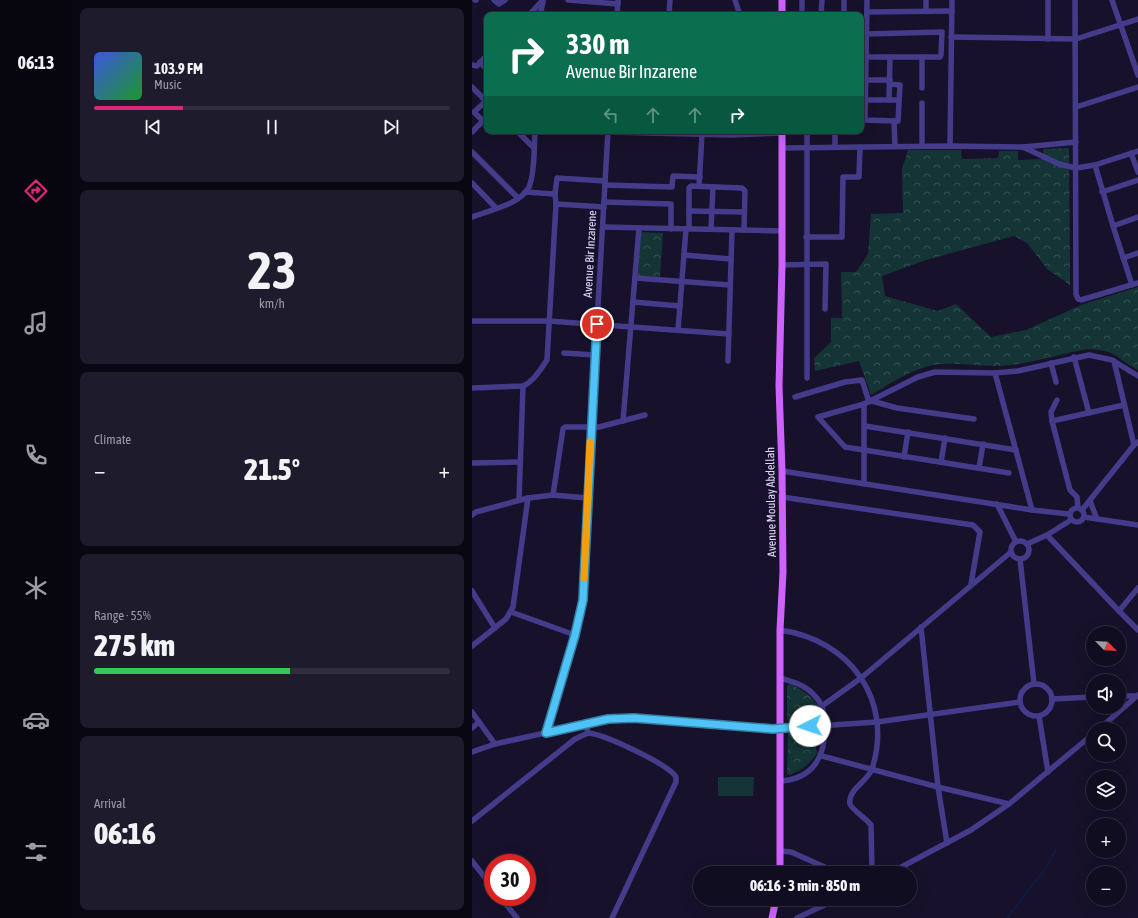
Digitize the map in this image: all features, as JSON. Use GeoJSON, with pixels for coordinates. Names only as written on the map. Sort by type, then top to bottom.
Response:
{"type":"FeatureCollection","features":[{"type":"Feature","properties":{"kind":"main road"},"geometry":{"type":"LineString","coordinates":[[782,0],[782,12]]}},
{"type":"Feature","properties":{"kind":"main road","name":"Avenue Moulay Abdellah"},"geometry":{"type":"LineString","coordinates":[[780,866],[780,630],[782,572],[782,471],[779,386],[782,265],[782,134]]}},
{"type":"Feature","properties":{"kind":"main road"},"geometry":{"type":"LineString","coordinates":[[772,918],[775,906]]}},
{"type":"Feature","properties":{"kind":"street"},"geometry":{"type":"LineString","coordinates":[[494,0],[499,4],[505,0]]}},
{"type":"Feature","properties":{"kind":"street"},"geometry":{"type":"LineString","coordinates":[[532,12],[544,0]]}},
{"type":"Feature","properties":{"kind":"street"},"geometry":{"type":"LineString","coordinates":[[540,12],[544,0]]}},
{"type":"Feature","properties":{"kind":"street"},"geometry":{"type":"LineString","coordinates":[[568,0],[618,2],[617,12]]}},
{"type":"Feature","properties":{"kind":"street"},"geometry":{"type":"LineString","coordinates":[[669,12],[670,0]]}},
{"type":"Feature","properties":{"kind":"street"},"geometry":{"type":"LineString","coordinates":[[735,0],[739,12]]}},
{"type":"Feature","properties":{"kind":"street"},"geometry":{"type":"LineString","coordinates":[[802,0],[802,12]]}},
{"type":"Feature","properties":{"kind":"street"},"geometry":{"type":"LineString","coordinates":[[821,12],[822,0]]}},
{"type":"Feature","properties":{"kind":"street"},"geometry":{"type":"LineString","coordinates":[[844,0],[844,12]]}},
{"type":"Feature","properties":{"kind":"street"},"geometry":{"type":"LineString","coordinates":[[866,80],[890,82],[900,85],[898,121],[866,121],[865,16],[867,0]]}},
{"type":"Feature","properties":{"kind":"street"},"geometry":{"type":"LineString","coordinates":[[926,0],[926,11]]}},
{"type":"Feature","properties":{"kind":"street"},"geometry":{"type":"LineString","coordinates":[[950,146],[952,0]]}},
{"type":"Feature","properties":{"kind":"street"},"geometry":{"type":"LineString","coordinates":[[1048,0],[1048,39]]}},
{"type":"Feature","properties":{"kind":"street"},"geometry":{"type":"LineString","coordinates":[[1075,0],[1076,294],[1078,299],[1081,300],[1138,283]]}},
{"type":"Feature","properties":{"kind":"street"},"geometry":{"type":"LineString","coordinates":[[1112,0],[1138,75]]}},
{"type":"Feature","properties":{"kind":"street"},"geometry":{"type":"LineString","coordinates":[[865,16],[926,11],[952,11]]}},
{"type":"Feature","properties":{"kind":"street"},"geometry":{"type":"LineString","coordinates":[[865,31],[942,32],[951,35],[1076,39],[1138,19]]}},
{"type":"Feature","properties":{"kind":"street"},"geometry":{"type":"LineString","coordinates":[[866,57],[941,56],[942,32]]}},
{"type":"Feature","properties":{"kind":"street"},"geometry":{"type":"LineString","coordinates":[[889,100],[890,57]]}},
{"type":"Feature","properties":{"kind":"street"},"geometry":{"type":"LineString","coordinates":[[922,57],[922,88]]}},
{"type":"Feature","properties":{"kind":"street"},"geometry":{"type":"LineString","coordinates":[[472,65],[476,66],[484,58]]}},
{"type":"Feature","properties":{"kind":"street"},"geometry":{"type":"LineString","coordinates":[[480,62],[484,67]]}},
{"type":"Feature","properties":{"kind":"street"},"geometry":{"type":"LineString","coordinates":[[472,87],[484,100]]}},
{"type":"Feature","properties":{"kind":"street"},"geometry":{"type":"LineString","coordinates":[[1076,107],[1138,87]]}},
{"type":"Feature","properties":{"kind":"street"},"geometry":{"type":"LineString","coordinates":[[866,100],[899,100]]}},
{"type":"Feature","properties":{"kind":"street"},"geometry":{"type":"LineString","coordinates":[[472,132],[483,121],[474,112],[484,104]]}},
{"type":"Feature","properties":{"kind":"street"},"geometry":{"type":"LineString","coordinates":[[922,104],[922,146]]}},
{"type":"Feature","properties":{"kind":"street"},"geometry":{"type":"LineString","coordinates":[[894,121],[894,146]]}},
{"type":"Feature","properties":{"kind":"street"},"geometry":{"type":"LineString","coordinates":[[520,134],[534,147]]}},
{"type":"Feature","properties":{"kind":"street"},"geometry":{"type":"LineString","coordinates":[[472,217],[518,198],[525,192],[532,178],[535,134]]}},
{"type":"Feature","properties":{"kind":"street","name":"Avenue Bir Inzarene"},"geometry":{"type":"LineString","coordinates":[[546,733],[575,635],[584,591],[587,498],[608,134]]}},
{"type":"Feature","properties":{"kind":"street"},"geometry":{"type":"LineString","coordinates":[[699,186],[702,134]]}},
{"type":"Feature","properties":{"kind":"street"},"geometry":{"type":"LineString","coordinates":[[807,134],[807,378]]}},
{"type":"Feature","properties":{"kind":"street"},"geometry":{"type":"LineString","coordinates":[[834,147],[835,134]]}},
{"type":"Feature","properties":{"kind":"street"},"geometry":{"type":"LineString","coordinates":[[782,148],[894,146],[1023,147],[1076,142]]}},
{"type":"Feature","properties":{"kind":"street"},"geometry":{"type":"LineString","coordinates":[[806,237],[842,237],[843,177],[859,177],[860,147]]}},
{"type":"Feature","properties":{"kind":"street"},"geometry":{"type":"LineString","coordinates":[[1023,147],[1059,164],[1076,168],[1095,165],[1138,151]]}},
{"type":"Feature","properties":{"kind":"street"},"geometry":{"type":"LineString","coordinates":[[472,152],[518,198]]}},
{"type":"Feature","properties":{"kind":"street"},"geometry":{"type":"LineString","coordinates":[[1131,153],[1138,172]]}},
{"type":"Feature","properties":{"kind":"street"},"geometry":{"type":"LineString","coordinates":[[1095,165],[1102,192],[1132,285]]}},
{"type":"Feature","properties":{"kind":"street"},"geometry":{"type":"LineString","coordinates":[[472,388],[522,386],[527,384],[547,360],[557,178],[605,183],[672,187],[673,176],[700,177]]}},
{"type":"Feature","properties":{"kind":"street"},"geometry":{"type":"LineString","coordinates":[[1102,192],[1138,180]]}},
{"type":"Feature","properties":{"kind":"street"},"geometry":{"type":"LineString","coordinates":[[472,183],[496,208]]}},
{"type":"Feature","properties":{"kind":"street"},"geometry":{"type":"LineString","coordinates":[[678,330],[689,211],[689,188],[692,186],[699,186],[742,188],[745,191],[744,230]]}},
{"type":"Feature","properties":{"kind":"street"},"geometry":{"type":"LineString","coordinates":[[711,229],[713,187]]}},
{"type":"Feature","properties":{"kind":"street"},"geometry":{"type":"LineString","coordinates":[[525,192],[555,194]]}},
{"type":"Feature","properties":{"kind":"street"},"geometry":{"type":"LineString","coordinates":[[556,204],[671,204],[671,228]]}},
{"type":"Feature","properties":{"kind":"street"},"geometry":{"type":"LineString","coordinates":[[689,211],[744,212]]}},
{"type":"Feature","properties":{"kind":"street"},"geometry":{"type":"LineString","coordinates":[[1113,226],[1138,217]]}},
{"type":"Feature","properties":{"kind":"street"},"geometry":{"type":"LineString","coordinates":[[603,227],[782,231]]}},
{"type":"Feature","properties":{"kind":"street"},"geometry":{"type":"LineString","coordinates":[[623,421],[639,228]]}},
{"type":"Feature","properties":{"kind":"street"},"geometry":{"type":"LineString","coordinates":[[728,361],[732,230]]}},
{"type":"Feature","properties":{"kind":"street"},"geometry":{"type":"LineString","coordinates":[[1123,258],[1138,253]]}},
{"type":"Feature","properties":{"kind":"street"},"geometry":{"type":"LineString","coordinates":[[684,256],[731,259]]}},
{"type":"Feature","properties":{"kind":"street"},"geometry":{"type":"LineString","coordinates":[[782,265],[826,264],[826,310]]}},
{"type":"Feature","properties":{"kind":"street"},"geometry":{"type":"LineString","coordinates":[[635,278],[730,285]]}},
{"type":"Feature","properties":{"kind":"street"},"geometry":{"type":"LineString","coordinates":[[633,302],[680,306]]}},
{"type":"Feature","properties":{"kind":"street"},"geometry":{"type":"LineString","coordinates":[[472,321],[549,321],[729,334]]}},
{"type":"Feature","properties":{"kind":"street"},"geometry":{"type":"LineString","coordinates":[[564,353],[595,355]]}},
{"type":"Feature","properties":{"kind":"street"},"geometry":{"type":"LineString","coordinates":[[1009,473],[845,447],[818,417],[868,402],[918,377],[935,372],[996,373],[1018,371],[1089,355],[1114,361],[1138,376]]}},
{"type":"Feature","properties":{"kind":"street"},"geometry":{"type":"LineString","coordinates":[[1074,358],[1089,413]]}},
{"type":"Feature","properties":{"kind":"street"},"geometry":{"type":"LineString","coordinates":[[1069,514],[1071,510],[1080,509],[1091,500],[1136,443],[1124,405],[1114,361]]}},
{"type":"Feature","properties":{"kind":"street"},"geometry":{"type":"LineString","coordinates":[[1051,363],[1056,382]]}},
{"type":"Feature","properties":{"kind":"street"},"geometry":{"type":"LineString","coordinates":[[996,373],[1032,510]]}},
{"type":"Feature","properties":{"kind":"street"},"geometry":{"type":"LineString","coordinates":[[795,397],[845,382],[862,380],[868,402],[865,426],[864,482]]}},
{"type":"Feature","properties":{"kind":"street"},"geometry":{"type":"LineString","coordinates":[[519,500],[522,386]]}},
{"type":"Feature","properties":{"kind":"street"},"geometry":{"type":"LineString","coordinates":[[1057,400],[1051,412],[1052,421],[1070,490],[1077,498],[1084,517]]}},
{"type":"Feature","properties":{"kind":"street"},"geometry":{"type":"LineString","coordinates":[[868,402],[974,419]]}},
{"type":"Feature","properties":{"kind":"street"},"geometry":{"type":"LineString","coordinates":[[1052,421],[1124,405]]}},
{"type":"Feature","properties":{"kind":"street"},"geometry":{"type":"LineString","coordinates":[[553,496],[561,432],[565,427],[599,427],[645,414]]}},
{"type":"Feature","properties":{"kind":"street"},"geometry":{"type":"LineString","coordinates":[[865,426],[1016,450]]}},
{"type":"Feature","properties":{"kind":"street"},"geometry":{"type":"LineString","coordinates":[[904,457],[908,432]]}},
{"type":"Feature","properties":{"kind":"street"},"geometry":{"type":"LineString","coordinates":[[941,462],[945,438]]}},
{"type":"Feature","properties":{"kind":"street"},"geometry":{"type":"LineString","coordinates":[[979,468],[983,444]]}},
{"type":"Feature","properties":{"kind":"street"},"geometry":{"type":"LineString","coordinates":[[472,463],[520,462]]}},
{"type":"Feature","properties":{"kind":"street"},"geometry":{"type":"LineString","coordinates":[[782,471],[864,482],[1032,510],[1069,514]]}},
{"type":"Feature","properties":{"kind":"street"},"geometry":{"type":"LineString","coordinates":[[472,515],[476,512],[528,498],[553,496],[587,498]]}},
{"type":"Feature","properties":{"kind":"street"},"geometry":{"type":"LineString","coordinates":[[782,497],[973,525],[980,532],[971,584]]}},
{"type":"Feature","properties":{"kind":"street"},"geometry":{"type":"LineString","coordinates":[[472,646],[506,619],[511,612],[528,498]]}},
{"type":"Feature","properties":{"kind":"street"},"geometry":{"type":"LineString","coordinates":[[1077,498],[1091,500]]}},
{"type":"Feature","properties":{"kind":"street"},"geometry":{"type":"LineString","coordinates":[[1091,500],[1097,519]]}},
{"type":"Feature","properties":{"kind":"street"},"geometry":{"type":"LineString","coordinates":[[998,504],[1016,542]]}},
{"type":"Feature","properties":{"kind":"street"},"geometry":{"type":"LineString","coordinates":[[1069,514],[1071,520],[1077,523],[1082,521],[1084,517]]}},
{"type":"Feature","properties":{"kind":"street"},"geometry":{"type":"LineString","coordinates":[[1084,517],[1138,525]]}},
{"type":"Feature","properties":{"kind":"street"},"geometry":{"type":"LineString","coordinates":[[1026,544],[1047,535],[1071,520]]}},
{"type":"Feature","properties":{"kind":"street"},"geometry":{"type":"LineString","coordinates":[[1047,535],[1138,630]]}},
{"type":"Feature","properties":{"kind":"street"},"geometry":{"type":"LineString","coordinates":[[822,706],[861,678],[971,584],[1011,552],[1012,546],[1016,542],[1021,541],[1026,544],[1029,549],[1027,554],[1020,559]]}},
{"type":"Feature","properties":{"kind":"street"},"geometry":{"type":"LineString","coordinates":[[1011,552],[1015,557],[1020,559]]}},
{"type":"Feature","properties":{"kind":"street"},"geometry":{"type":"LineString","coordinates":[[1020,559],[1034,684]]}},
{"type":"Feature","properties":{"kind":"street"},"geometry":{"type":"LineString","coordinates":[[1119,611],[1138,588]]}},
{"type":"Feature","properties":{"kind":"street"},"geometry":{"type":"LineString","coordinates":[[472,591],[495,628]]}},
{"type":"Feature","properties":{"kind":"street"},"geometry":{"type":"LineString","coordinates":[[511,612],[575,635]]}},
{"type":"Feature","properties":{"kind":"street"},"geometry":{"type":"LineString","coordinates":[[921,627],[929,715],[947,843]]}},
{"type":"Feature","properties":{"kind":"street"},"geometry":{"type":"LineString","coordinates":[[780,630],[802,634],[831,647],[853,667],[861,678],[870,698],[877,722],[878,736],[872,770],[867,778],[852,794],[850,799],[852,807],[867,819],[871,825],[872,866]]}},
{"type":"Feature","properties":{"kind":"street"},"geometry":{"type":"LineString","coordinates":[[780,678],[806,687],[815,695],[822,706],[825,726],[822,756],[812,768],[801,776],[789,780],[780,780]]}},
{"type":"Feature","properties":{"kind":"street"},"geometry":{"type":"LineString","coordinates":[[1034,684],[1046,687],[1051,692],[1052,699],[1051,706],[1048,711],[1039,716],[1026,713],[1020,702],[1024,689],[1034,684]]}},
{"type":"Feature","properties":{"kind":"street"},"geometry":{"type":"LineString","coordinates":[[1126,696],[1137,695]]}},
{"type":"Feature","properties":{"kind":"street"},"geometry":{"type":"LineString","coordinates":[[1107,722],[1137,695]]}},
{"type":"Feature","properties":{"kind":"street"},"geometry":{"type":"LineString","coordinates":[[1052,699],[1086,697]]}},
{"type":"Feature","properties":{"kind":"street"},"geometry":{"type":"LineString","coordinates":[[472,752],[495,744],[608,719],[634,718],[781,728],[877,722],[1020,702]]}},
{"type":"Feature","properties":{"kind":"street"},"geometry":{"type":"LineString","coordinates":[[472,712],[495,744]]}},
{"type":"Feature","properties":{"kind":"street"},"geometry":{"type":"LineString","coordinates":[[1039,716],[1048,772]]}},
{"type":"Feature","properties":{"kind":"street"},"geometry":{"type":"LineString","coordinates":[[472,728],[479,722]]}},
{"type":"Feature","properties":{"kind":"street"},"geometry":{"type":"LineString","coordinates":[[586,723],[588,733]]}},
{"type":"Feature","properties":{"kind":"street"},"geometry":{"type":"LineString","coordinates":[[472,821],[575,739],[588,733],[603,736],[669,769],[676,777],[676,782],[612,918]]}},
{"type":"Feature","properties":{"kind":"street"},"geometry":{"type":"LineString","coordinates":[[903,866],[971,830],[1009,804],[1086,740]]}},
{"type":"Feature","properties":{"kind":"street"},"geometry":{"type":"LineString","coordinates":[[822,756],[1009,804]]}},
{"type":"Feature","properties":{"kind":"street"},"geometry":{"type":"LineString","coordinates":[[781,851],[791,852],[822,866]]}},
{"type":"Feature","properties":{"kind":"street"},"geometry":{"type":"LineString","coordinates":[[472,862],[484,877]]}},
{"type":"Feature","properties":{"kind":"street"},"geometry":{"type":"LineString","coordinates":[[507,906],[517,918]]}},
{"type":"Feature","properties":{"kind":"street"},"geometry":{"type":"LineString","coordinates":[[797,918],[822,906]]}},
{"type":"Feature","properties":{"kind":"green space"},"geometry":{"type":"Polygon","coordinates":[[[1069,148],[1070,285],[1047,269],[1027,243],[1014,236],[926,260],[882,276],[885,296],[938,311],[956,304],[991,337],[1026,330],[1081,305],[1138,287],[1138,370],[1112,353],[1089,349],[1011,365],[994,366],[944,364],[924,367],[906,375],[871,395],[859,361],[815,371],[814,358],[831,342],[831,318],[842,318],[841,272],[856,272],[868,254],[871,214],[903,213],[902,169],[908,150],[961,150],[962,159],[998,158],[999,151],[1018,151],[1018,160],[1044,159],[1043,149],[1069,148]]]}},
{"type":"Feature","properties":{"kind":"green space"},"geometry":{"type":"Polygon","coordinates":[[[641,232],[663,233],[660,277],[638,276],[641,232]]]}},
{"type":"Feature","properties":{"kind":"green space"},"geometry":{"type":"Polygon","coordinates":[[[790,684],[807,694],[817,704],[819,708],[815,721],[790,722],[787,720],[787,686],[790,684]]]}},
{"type":"Feature","properties":{"kind":"green space"},"geometry":{"type":"Polygon","coordinates":[[[816,732],[816,750],[818,752],[809,763],[798,771],[790,775],[787,774],[788,733],[816,732]]]}},
{"type":"Feature","properties":{"kind":"green space"},"geometry":{"type":"Polygon","coordinates":[[[718,777],[754,777],[753,796],[718,796],[718,777]]]}},
{"type":"Feature","properties":{"kind":"waterway"},"geometry":{"type":"LineString","coordinates":[[1007,918],[1045,869],[1056,850]]}},
{"type":"Feature","properties":{"kind":"slow traffic"},"geometry":{"type":"LineString","coordinates":[[584,578],[590,442]]}},
{"type":"Feature","properties":{"kind":"route"},"geometry":{"type":"LineString","coordinates":[[597,324],[583,600],[579,621],[546,733],[608,719],[634,718],[773,729],[810,726]]}}]}
